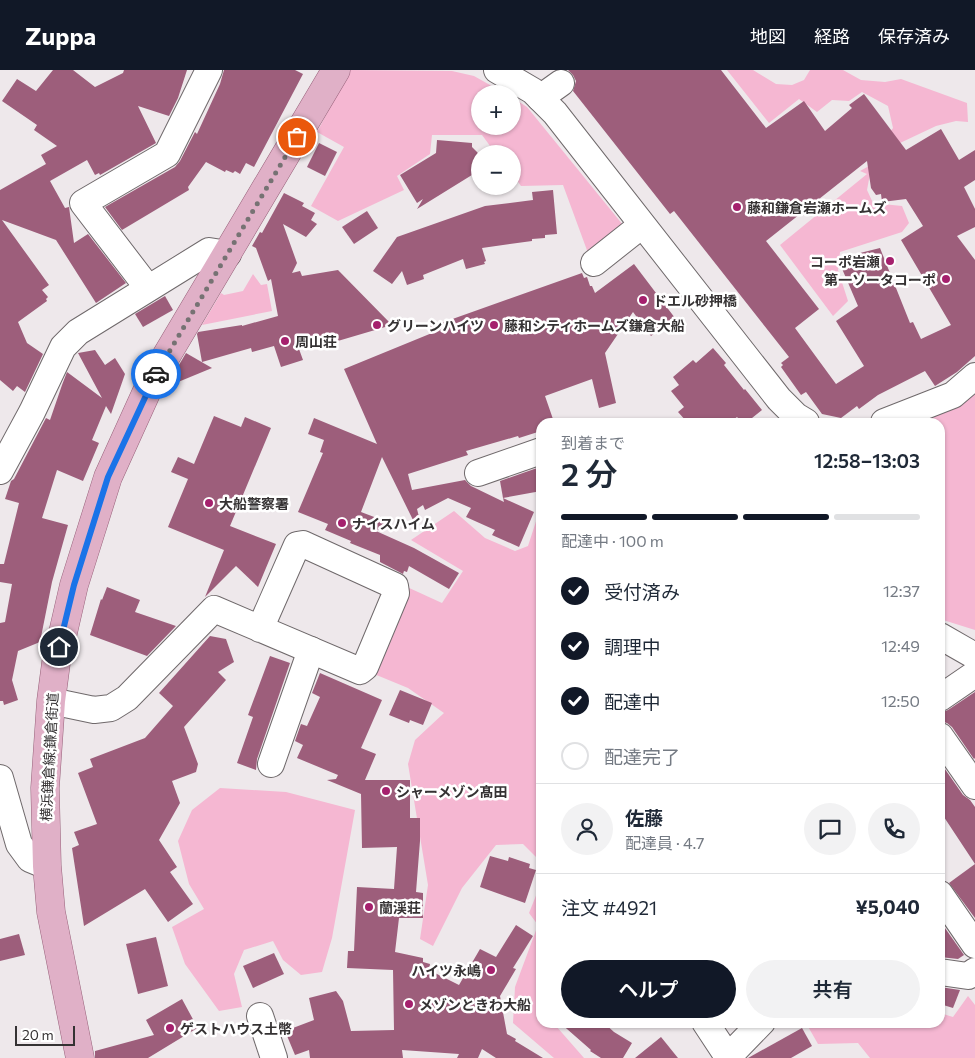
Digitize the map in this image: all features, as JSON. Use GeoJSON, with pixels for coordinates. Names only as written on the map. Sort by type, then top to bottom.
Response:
{"type":"FeatureCollection","features":[{"type":"Feature","properties":{"kind":"main road","name":"横浜鎌倉線;鎌倉街道"},"geometry":{"type":"LineString","coordinates":[[80,1058],[51,912],[47,866],[45,788],[51,701],[56,663],[74,585],[108,477],[152,380],[336,70]]}},
{"type":"Feature","properties":{"kind":"street"},"geometry":{"type":"LineString","coordinates":[[148,288],[82,203],[167,154],[209,70]]}},
{"type":"Feature","properties":{"kind":"street"},"geometry":{"type":"LineString","coordinates":[[497,70],[533,91],[555,113],[779,399],[799,418]]}},
{"type":"Feature","properties":{"kind":"street"},"geometry":{"type":"LineString","coordinates":[[540,98],[561,83]]}},
{"type":"Feature","properties":{"kind":"street"},"geometry":{"type":"LineString","coordinates":[[594,263],[642,225]]}},
{"type":"Feature","properties":{"kind":"street"},"geometry":{"type":"LineString","coordinates":[[0,471],[32,412],[63,347],[78,332],[209,251],[228,254]]}},
{"type":"Feature","properties":{"kind":"street"},"geometry":{"type":"LineString","coordinates":[[894,418],[953,394],[975,376]]}},
{"type":"Feature","properties":{"kind":"street"},"geometry":{"type":"LineString","coordinates":[[478,474],[536,453]]}},
{"type":"Feature","properties":{"kind":"street"},"geometry":{"type":"LineString","coordinates":[[51,701],[94,710],[111,708],[127,698],[214,609],[260,629],[360,671],[365,667],[396,593],[395,586],[303,544],[297,546],[260,629]]}},
{"type":"Feature","properties":{"kind":"street"},"geometry":{"type":"LineString","coordinates":[[945,639],[975,656]]}},
{"type":"Feature","properties":{"kind":"street"},"geometry":{"type":"LineString","coordinates":[[271,764],[311,650]]}},
{"type":"Feature","properties":{"kind":"street"},"geometry":{"type":"LineString","coordinates":[[945,695],[975,674]]}},
{"type":"Feature","properties":{"kind":"street"},"geometry":{"type":"LineString","coordinates":[[945,743],[975,786]]}},
{"type":"Feature","properties":{"kind":"street"},"geometry":{"type":"LineString","coordinates":[[0,778],[20,844],[30,859],[47,866]]}},
{"type":"Feature","properties":{"kind":"street"},"geometry":{"type":"LineString","coordinates":[[945,901],[975,945]]}},
{"type":"Feature","properties":{"kind":"street"},"geometry":{"type":"LineString","coordinates":[[945,973],[973,977]]}},
{"type":"Feature","properties":{"kind":"street"},"geometry":{"type":"LineString","coordinates":[[260,1016],[274,1058]]}},
{"type":"Feature","properties":{"kind":"street"},"geometry":{"type":"LineString","coordinates":[[708,1028],[727,1057],[756,1028]]}},
{"type":"Feature","properties":{"kind":"shaded area"},"geometry":{"type":"Polygon","coordinates":[[[350,70],[452,71],[474,76],[490,85],[471,85],[471,135],[432,135],[430,154],[397,176],[404,190],[338,221],[311,206],[344,147],[317,132],[350,70]]]}},
{"type":"Feature","properties":{"kind":"shaded area"},"geometry":{"type":"Polygon","coordinates":[[[727,70],[753,70],[776,84],[792,85],[804,80],[810,70],[843,70],[861,80],[885,82],[901,79],[967,103],[968,122],[956,121],[936,126],[900,143],[870,174],[867,190],[873,203],[902,206],[909,223],[902,232],[840,252],[838,270],[848,301],[833,316],[780,245],[867,174],[860,171],[869,166],[878,148],[893,128],[888,106],[862,92],[849,101],[832,100],[817,112],[799,99],[769,123],[727,70]]]}},
{"type":"Feature","properties":{"kind":"shaded area"},"geometry":{"type":"Polygon","coordinates":[[[521,103],[527,107],[623,225],[588,253],[563,185],[521,186],[521,145],[489,145],[482,135],[521,135],[521,103]]]}},
{"type":"Feature","properties":{"kind":"shaded area"},"geometry":{"type":"Polygon","coordinates":[[[253,274],[261,285],[267,284],[272,311],[202,325],[221,293],[224,295],[243,291],[253,274]]]}},
{"type":"Feature","properties":{"kind":"shaded area"},"geometry":{"type":"Polygon","coordinates":[[[975,388],[975,630],[945,621],[945,418],[930,418],[954,409],[975,388]]]}},
{"type":"Feature","properties":{"kind":"shaded area"},"geometry":{"type":"Polygon","coordinates":[[[454,511],[485,538],[515,551],[528,546],[536,521],[536,857],[523,844],[496,845],[462,888],[433,946],[420,939],[428,885],[408,764],[415,740],[444,713],[408,688],[374,674],[407,587],[442,603],[463,571],[411,540],[454,511]]]}},
{"type":"Feature","properties":{"kind":"shaded area"},"geometry":{"type":"Polygon","coordinates":[[[220,788],[286,792],[355,810],[332,938],[322,972],[301,975],[283,960],[273,941],[244,950],[234,974],[242,1007],[219,1011],[185,964],[172,927],[204,909],[189,884],[178,841],[192,810],[220,788]]]}},
{"type":"Feature","properties":{"kind":"shaded area"},"geometry":{"type":"Polygon","coordinates":[[[536,896],[536,922],[529,913],[536,896]]]}},
{"type":"Feature","properties":{"kind":"shaded area"},"geometry":{"type":"Polygon","coordinates":[[[536,930],[536,1028],[558,1028],[584,1058],[554,1058],[513,1023],[515,987],[536,930]]]}},
{"type":"Feature","properties":{"kind":"shaded area"},"geometry":{"type":"Polygon","coordinates":[[[968,996],[975,1005],[975,1058],[870,1058],[858,1043],[818,1044],[809,1028],[945,1028],[945,1015],[953,1017],[968,996]]]}},
{"type":"Feature","properties":{"kind":"building"},"geometry":{"type":"Polygon","coordinates":[[[53,70],[73,70],[95,87],[123,73],[124,70],[187,70],[178,98],[169,116],[138,106],[156,143],[100,175],[99,173],[95,175],[87,160],[50,181],[65,208],[69,207],[74,243],[88,234],[126,283],[96,303],[56,240],[2,220],[49,285],[42,290],[48,297],[47,301],[18,322],[27,343],[43,354],[25,392],[17,386],[13,391],[0,380],[0,190],[46,164],[41,155],[57,146],[34,130],[37,125],[2,101],[17,79],[36,91],[53,70]]]}},
{"type":"Feature","properties":{"kind":"building"},"geometry":{"type":"Polygon","coordinates":[[[224,70],[295,70],[303,74],[254,167],[246,163],[240,174],[235,171],[233,173],[226,170],[225,172],[206,162],[188,187],[189,190],[122,230],[105,207],[175,167],[195,132],[197,134],[220,84],[224,70]]]}},
{"type":"Feature","properties":{"kind":"building"},"geometry":{"type":"Polygon","coordinates":[[[568,70],[721,70],[766,128],[804,101],[825,131],[852,108],[849,105],[864,94],[906,150],[941,129],[959,160],[975,150],[975,180],[964,187],[975,209],[975,227],[957,236],[975,260],[975,356],[957,372],[935,386],[925,371],[878,395],[859,409],[857,406],[841,418],[822,414],[806,392],[801,395],[781,367],[783,365],[781,363],[789,357],[674,211],[670,214],[573,91],[576,81],[568,70]],[[867,161],[766,241],[819,309],[795,328],[836,384],[864,366],[836,321],[858,306],[840,264],[846,262],[845,259],[880,248],[910,323],[913,322],[921,339],[951,325],[901,240],[923,226],[906,199],[882,202],[881,194],[876,195],[871,188],[867,161]]]}},
{"type":"Feature","properties":{"kind":"building"},"geometry":{"type":"Polygon","coordinates":[[[437,140],[472,143],[471,176],[417,209],[423,199],[417,203],[400,175],[436,153],[437,140]]]}},
{"type":"Feature","properties":{"kind":"building"},"geometry":{"type":"Polygon","coordinates":[[[319,143],[337,152],[325,176],[307,167],[319,143]]]}},
{"type":"Feature","properties":{"kind":"building"},"geometry":{"type":"Polygon","coordinates":[[[553,190],[557,234],[545,235],[545,238],[532,239],[532,241],[482,248],[486,261],[484,262],[485,264],[466,269],[463,259],[423,275],[424,279],[407,285],[402,271],[392,284],[373,271],[397,237],[485,206],[533,200],[532,192],[553,190]]]}},
{"type":"Feature","properties":{"kind":"building"},"geometry":{"type":"Polygon","coordinates":[[[284,193],[304,203],[302,206],[315,213],[311,220],[317,224],[306,237],[283,224],[297,263],[292,273],[300,271],[302,276],[338,270],[392,325],[331,343],[330,340],[299,349],[303,360],[281,367],[274,346],[252,352],[251,348],[202,362],[198,332],[242,326],[278,316],[271,279],[268,281],[256,248],[252,246],[260,232],[262,233],[284,193]]]}},
{"type":"Feature","properties":{"kind":"building"},"geometry":{"type":"Polygon","coordinates":[[[367,211],[378,228],[354,244],[342,227],[367,211]]]}},
{"type":"Feature","properties":{"kind":"building"},"geometry":{"type":"Polygon","coordinates":[[[634,264],[675,318],[651,336],[633,312],[605,353],[616,403],[599,408],[592,379],[545,396],[553,418],[536,418],[536,433],[466,451],[468,455],[408,474],[412,490],[465,480],[471,486],[504,502],[503,498],[534,512],[519,547],[492,535],[495,530],[466,517],[471,508],[448,498],[425,510],[423,505],[417,509],[419,517],[413,520],[382,457],[361,512],[390,523],[376,531],[414,548],[459,573],[449,589],[409,566],[407,572],[404,571],[403,574],[380,562],[380,555],[325,530],[328,524],[298,512],[323,453],[320,452],[324,440],[308,434],[314,418],[377,444],[344,369],[432,333],[430,327],[582,273],[584,278],[587,277],[595,293],[634,264]]]}},
{"type":"Feature","properties":{"kind":"building"},"geometry":{"type":"Polygon","coordinates":[[[165,296],[173,310],[143,327],[135,314],[165,296]]]}},
{"type":"Feature","properties":{"kind":"building"},"geometry":{"type":"Polygon","coordinates":[[[713,348],[726,363],[724,365],[762,410],[752,418],[683,418],[678,412],[684,407],[671,391],[679,385],[673,377],[693,360],[696,363],[713,348]]]}},
{"type":"Feature","properties":{"kind":"building"},"geometry":{"type":"Polygon","coordinates":[[[95,350],[105,365],[115,358],[125,374],[111,414],[106,406],[92,440],[99,443],[83,481],[57,470],[42,518],[68,525],[52,582],[40,642],[18,651],[12,680],[18,700],[4,705],[3,701],[0,701],[0,623],[5,622],[12,584],[0,582],[0,564],[4,564],[19,503],[5,499],[11,481],[14,479],[46,418],[50,420],[67,372],[102,398],[78,353],[95,350]]]}},
{"type":"Feature","properties":{"kind":"building"},"geometry":{"type":"Polygon","coordinates":[[[186,353],[212,368],[166,387],[186,353]]]}},
{"type":"Feature","properties":{"kind":"building","name":"大船警察署"},"geometry":{"type":"Polygon","coordinates":[[[214,416],[241,427],[245,417],[271,428],[230,526],[276,544],[258,587],[236,566],[205,597],[224,550],[168,527],[188,479],[171,472],[178,457],[194,464],[214,416]]]}},
{"type":"Feature","properties":{"kind":"building"},"geometry":{"type":"Polygon","coordinates":[[[536,468],[536,492],[503,498],[500,481],[536,468]]]}},
{"type":"Feature","properties":{"kind":"building"},"geometry":{"type":"Polygon","coordinates":[[[107,587],[140,600],[135,612],[176,626],[147,656],[90,635],[101,599],[107,587]]]}},
{"type":"Feature","properties":{"kind":"building"},"geometry":{"type":"Polygon","coordinates":[[[210,636],[226,639],[234,662],[218,672],[226,680],[184,727],[198,764],[196,772],[172,781],[180,803],[159,840],[177,867],[170,872],[193,904],[168,922],[145,889],[84,926],[72,848],[79,845],[74,832],[97,824],[78,773],[93,767],[90,759],[145,738],[173,706],[159,693],[210,636]]]}},
{"type":"Feature","properties":{"kind":"building"},"geometry":{"type":"Polygon","coordinates":[[[270,656],[290,663],[257,759],[256,770],[237,763],[253,717],[248,715],[270,656]]]}},
{"type":"Feature","properties":{"kind":"building"},"geometry":{"type":"Polygon","coordinates":[[[320,673],[382,700],[361,748],[376,754],[365,780],[410,780],[410,818],[420,818],[416,892],[423,893],[423,918],[399,918],[395,952],[423,958],[423,962],[430,964],[429,970],[459,985],[480,949],[496,957],[516,925],[533,936],[513,968],[516,969],[500,996],[507,1034],[543,1058],[496,1058],[482,1049],[478,1058],[457,1058],[459,1054],[402,1050],[403,1058],[310,1058],[309,1050],[295,1055],[285,1031],[314,1020],[309,998],[336,991],[343,1001],[351,1031],[394,1030],[393,970],[347,968],[348,951],[354,951],[357,887],[394,889],[397,847],[362,848],[361,794],[327,780],[336,779],[338,775],[297,758],[303,745],[295,741],[301,724],[307,726],[320,697],[312,693],[320,673]]]}},
{"type":"Feature","properties":{"kind":"building"},"geometry":{"type":"Polygon","coordinates":[[[400,690],[432,703],[423,725],[410,720],[409,723],[389,715],[400,690]]]}},
{"type":"Feature","properties":{"kind":"building"},"geometry":{"type":"Polygon","coordinates":[[[975,692],[974,759],[952,727],[945,722],[945,711],[975,692]]]}},
{"type":"Feature","properties":{"kind":"building"},"geometry":{"type":"Polygon","coordinates":[[[945,769],[963,795],[975,807],[975,864],[945,819],[945,769]]]}},
{"type":"Feature","properties":{"kind":"building"},"geometry":{"type":"Polygon","coordinates":[[[490,856],[508,861],[509,857],[530,864],[529,868],[536,870],[525,903],[480,887],[490,856]]]}},
{"type":"Feature","properties":{"kind":"building"},"geometry":{"type":"Polygon","coordinates":[[[975,864],[975,918],[949,883],[975,864]]]}},
{"type":"Feature","properties":{"kind":"building"},"geometry":{"type":"Polygon","coordinates":[[[945,928],[964,955],[958,959],[945,958],[945,928]]]}},
{"type":"Feature","properties":{"kind":"building"},"geometry":{"type":"Polygon","coordinates":[[[19,934],[25,955],[0,961],[0,939],[19,934]]]}},
{"type":"Feature","properties":{"kind":"building"},"geometry":{"type":"Polygon","coordinates":[[[156,937],[168,986],[138,994],[126,944],[156,937]]]}},
{"type":"Feature","properties":{"kind":"building"},"geometry":{"type":"Polygon","coordinates":[[[274,953],[284,974],[253,988],[243,966],[274,953]]]}},
{"type":"Feature","properties":{"kind":"building"},"geometry":{"type":"Polygon","coordinates":[[[945,988],[960,990],[953,1008],[945,1006],[945,988]]]}},
{"type":"Feature","properties":{"kind":"building"},"geometry":{"type":"Polygon","coordinates":[[[182,999],[199,1027],[148,1058],[95,1058],[95,1051],[154,1035],[146,1020],[182,999]]]}},
{"type":"Feature","properties":{"kind":"building"},"geometry":{"type":"Polygon","coordinates":[[[566,1028],[610,1028],[632,1043],[623,1058],[601,1058],[566,1028]]]}},
{"type":"Feature","properties":{"kind":"building"},"geometry":{"type":"Polygon","coordinates":[[[802,1028],[812,1046],[791,1058],[748,1058],[802,1028]]]}},
{"type":"Feature","properties":{"kind":"building"},"geometry":{"type":"Polygon","coordinates":[[[661,1037],[678,1058],[635,1058],[661,1037]]]}},
{"type":"Feature","properties":{"kind":"way so far"},"geometry":{"type":"LineString","coordinates":[[156,374],[297,137]]}},
{"type":"Feature","properties":{"kind":"place","name":"藤和鎌倉岩瀬ホームズ"},"geometry":{"type":"Point","coordinates":[737,207]}},
{"type":"Feature","properties":{"kind":"place","name":"コーポ岩瀬"},"geometry":{"type":"Point","coordinates":[890,261]}},
{"type":"Feature","properties":{"kind":"place","name":"第一ソータコーポ"},"geometry":{"type":"Point","coordinates":[946,279]}},
{"type":"Feature","properties":{"kind":"place","name":"ドエル砂押橋"},"geometry":{"type":"Point","coordinates":[643,300]}},
{"type":"Feature","properties":{"kind":"place","name":"グリーンハイツ"},"geometry":{"type":"Point","coordinates":[377,325]}},
{"type":"Feature","properties":{"kind":"place","name":"藤和シティホームズ鎌倉大船"},"geometry":{"type":"Point","coordinates":[494,325]}},
{"type":"Feature","properties":{"kind":"place","name":"周山荘"},"geometry":{"type":"Point","coordinates":[285,341]}},
{"type":"Feature","properties":{"kind":"place","name":"大船警察署"},"geometry":{"type":"Point","coordinates":[209,503]}},
{"type":"Feature","properties":{"kind":"place","name":"ナイスハイム"},"geometry":{"type":"Point","coordinates":[342,523]}},
{"type":"Feature","properties":{"kind":"place","name":"シャーメゾン髙田"},"geometry":{"type":"Point","coordinates":[386,791]}},
{"type":"Feature","properties":{"kind":"place","name":"蘭渓荘"},"geometry":{"type":"Point","coordinates":[369,907]}},
{"type":"Feature","properties":{"kind":"place","name":"ハイツ永嶋"},"geometry":{"type":"Point","coordinates":[491,970]}},
{"type":"Feature","properties":{"kind":"place","name":"メゾンときわ大船"},"geometry":{"type":"Point","coordinates":[409,1004]}},
{"type":"Feature","properties":{"kind":"place","name":"ゲストハウス土幣"},"geometry":{"type":"Point","coordinates":[170,1028]}},
{"type":"Feature","properties":{"kind":"route"},"geometry":{"type":"LineString","coordinates":[[59,647],[74,585],[108,477],[156,374]]}}]}
